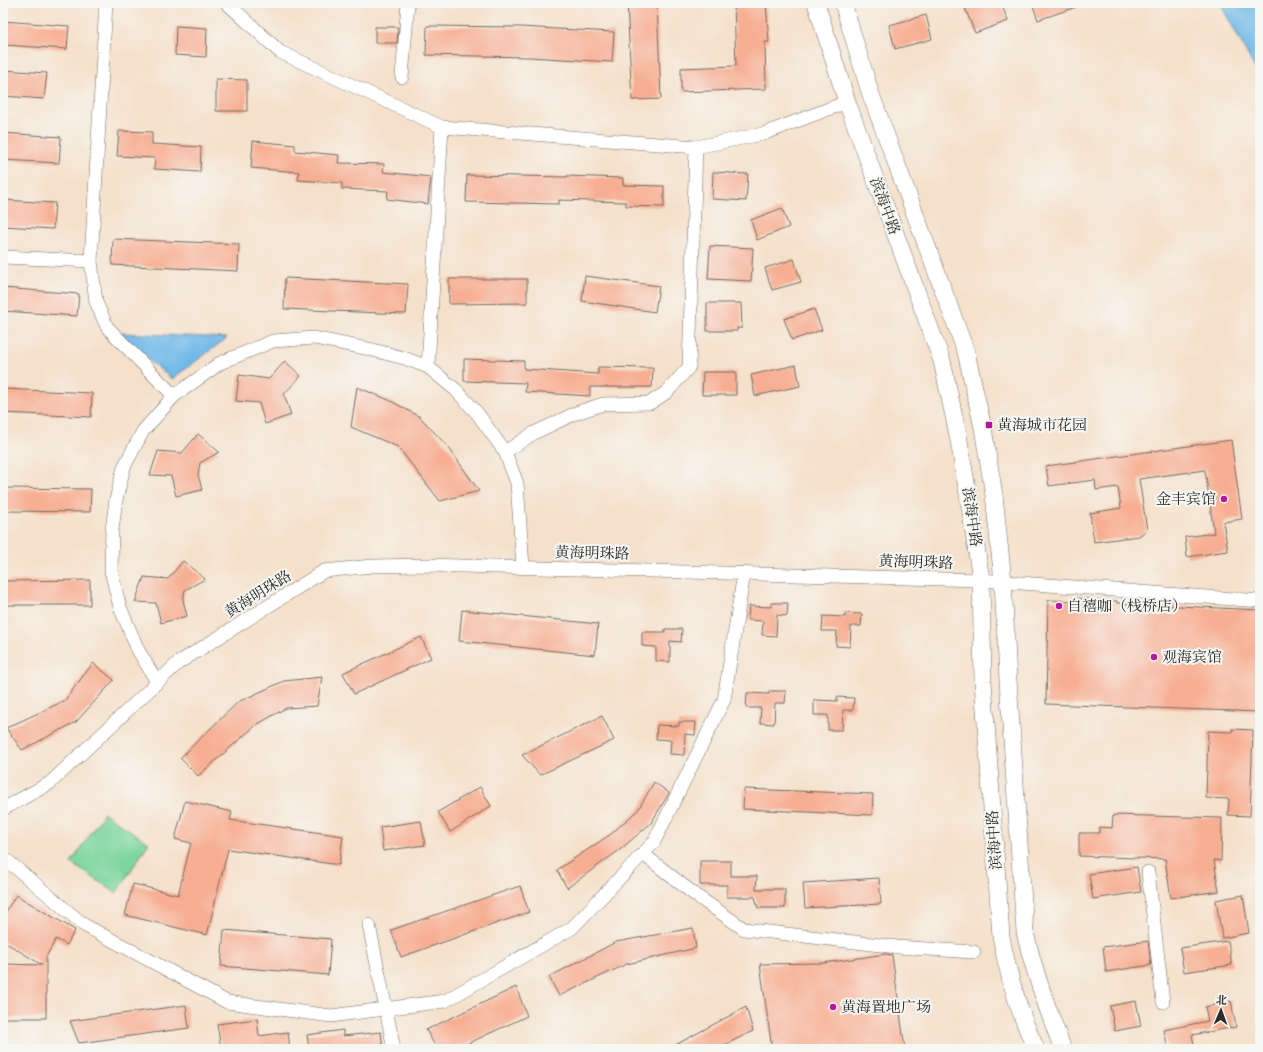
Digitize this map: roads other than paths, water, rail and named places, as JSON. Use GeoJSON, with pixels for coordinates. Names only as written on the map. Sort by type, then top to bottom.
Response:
{"type":"FeatureCollection","features":[{"type":"Feature","properties":{"kind":"main road","name":"滨海中路"},"geometry":{"type":"LineString","coordinates":[[816,3],[847,102],[942,361],[958,435],[970,500],[980,580],[983,681],[1001,936],[1008,972],[1028,1031],[1036,1049]]}},
{"type":"Feature","properties":{"kind":"main road","name":"滨海中路"},"geometry":{"type":"LineString","coordinates":[[843,3],[870,92],[966,352],[983,428],[994,495],[1003,581],[1008,680],[1025,932],[1033,965],[1051,1019],[1063,1049]]}},
{"type":"Feature","properties":{"kind":"street"},"geometry":{"type":"LineString","coordinates":[[106,3],[91,261],[96,302],[107,327],[174,396]]}},
{"type":"Feature","properties":{"kind":"street"},"geometry":{"type":"LineString","coordinates":[[227,3],[280,52],[442,127],[696,147],[763,134],[847,102]]}},
{"type":"Feature","properties":{"kind":"street"},"geometry":{"type":"LineString","coordinates":[[402,77],[408,3]]}},
{"type":"Feature","properties":{"kind":"street"},"geometry":{"type":"LineString","coordinates":[[428,367],[442,127]]}},
{"type":"Feature","properties":{"kind":"street"},"geometry":{"type":"LineString","coordinates":[[505,452],[534,433],[576,413],[603,404],[650,403],[667,392],[689,367],[696,147]]}},
{"type":"Feature","properties":{"kind":"street"},"geometry":{"type":"LineString","coordinates":[[3,257],[91,261]]}},
{"type":"Feature","properties":{"kind":"street"},"geometry":{"type":"LineString","coordinates":[[157,682],[138,650],[120,606],[111,571],[112,530],[116,500],[124,467],[143,430],[174,396],[220,363],[274,341],[314,338],[397,356],[428,367],[456,390],[477,413],[505,452],[517,483],[523,567]]}},
{"type":"Feature","properties":{"kind":"street","name":"黄海明珠路"},"geometry":{"type":"LineString","coordinates":[[3,809],[50,782],[178,663],[324,571],[372,566],[426,565],[980,580],[1260,601]]}},
{"type":"Feature","properties":{"kind":"street"},"geometry":{"type":"LineString","coordinates":[[3,857],[84,926],[226,1002],[331,1016],[445,1001],[572,928],[654,842],[724,700],[744,573]]}},
{"type":"Feature","properties":{"kind":"street"},"geometry":{"type":"LineString","coordinates":[[643,854],[694,894],[744,929],[897,947],[974,952]]}},
{"type":"Feature","properties":{"kind":"street"},"geometry":{"type":"LineString","coordinates":[[1148,872],[1163,1002]]}},
{"type":"Feature","properties":{"kind":"street"},"geometry":{"type":"LineString","coordinates":[[369,925],[394,1049]]}},
{"type":"Feature","properties":{"kind":"water"},"geometry":{"type":"Polygon","coordinates":[[[1220,3],[1260,3],[1260,78],[1220,3]]]}},
{"type":"Feature","properties":{"kind":"water"},"geometry":{"type":"Polygon","coordinates":[[[122,333],[227,338],[172,379],[124,340],[122,333]]]}},
{"type":"Feature","properties":{"kind":"place","name":"黄海城市花园"},"geometry":{"type":"Point","coordinates":[989,425]}},
{"type":"Feature","properties":{"kind":"place","name":"金丰宾馆"},"geometry":{"type":"Point","coordinates":[1224,499]}},
{"type":"Feature","properties":{"kind":"place","name":"自禧咖（栈桥店）"},"geometry":{"type":"Point","coordinates":[1059,606]}},
{"type":"Feature","properties":{"kind":"place","name":"观海宾馆"},"geometry":{"type":"Point","coordinates":[1154,657]}},
{"type":"Feature","properties":{"kind":"place","name":"黄海置地广场"},"geometry":{"type":"Point","coordinates":[833,1007]}}]}
